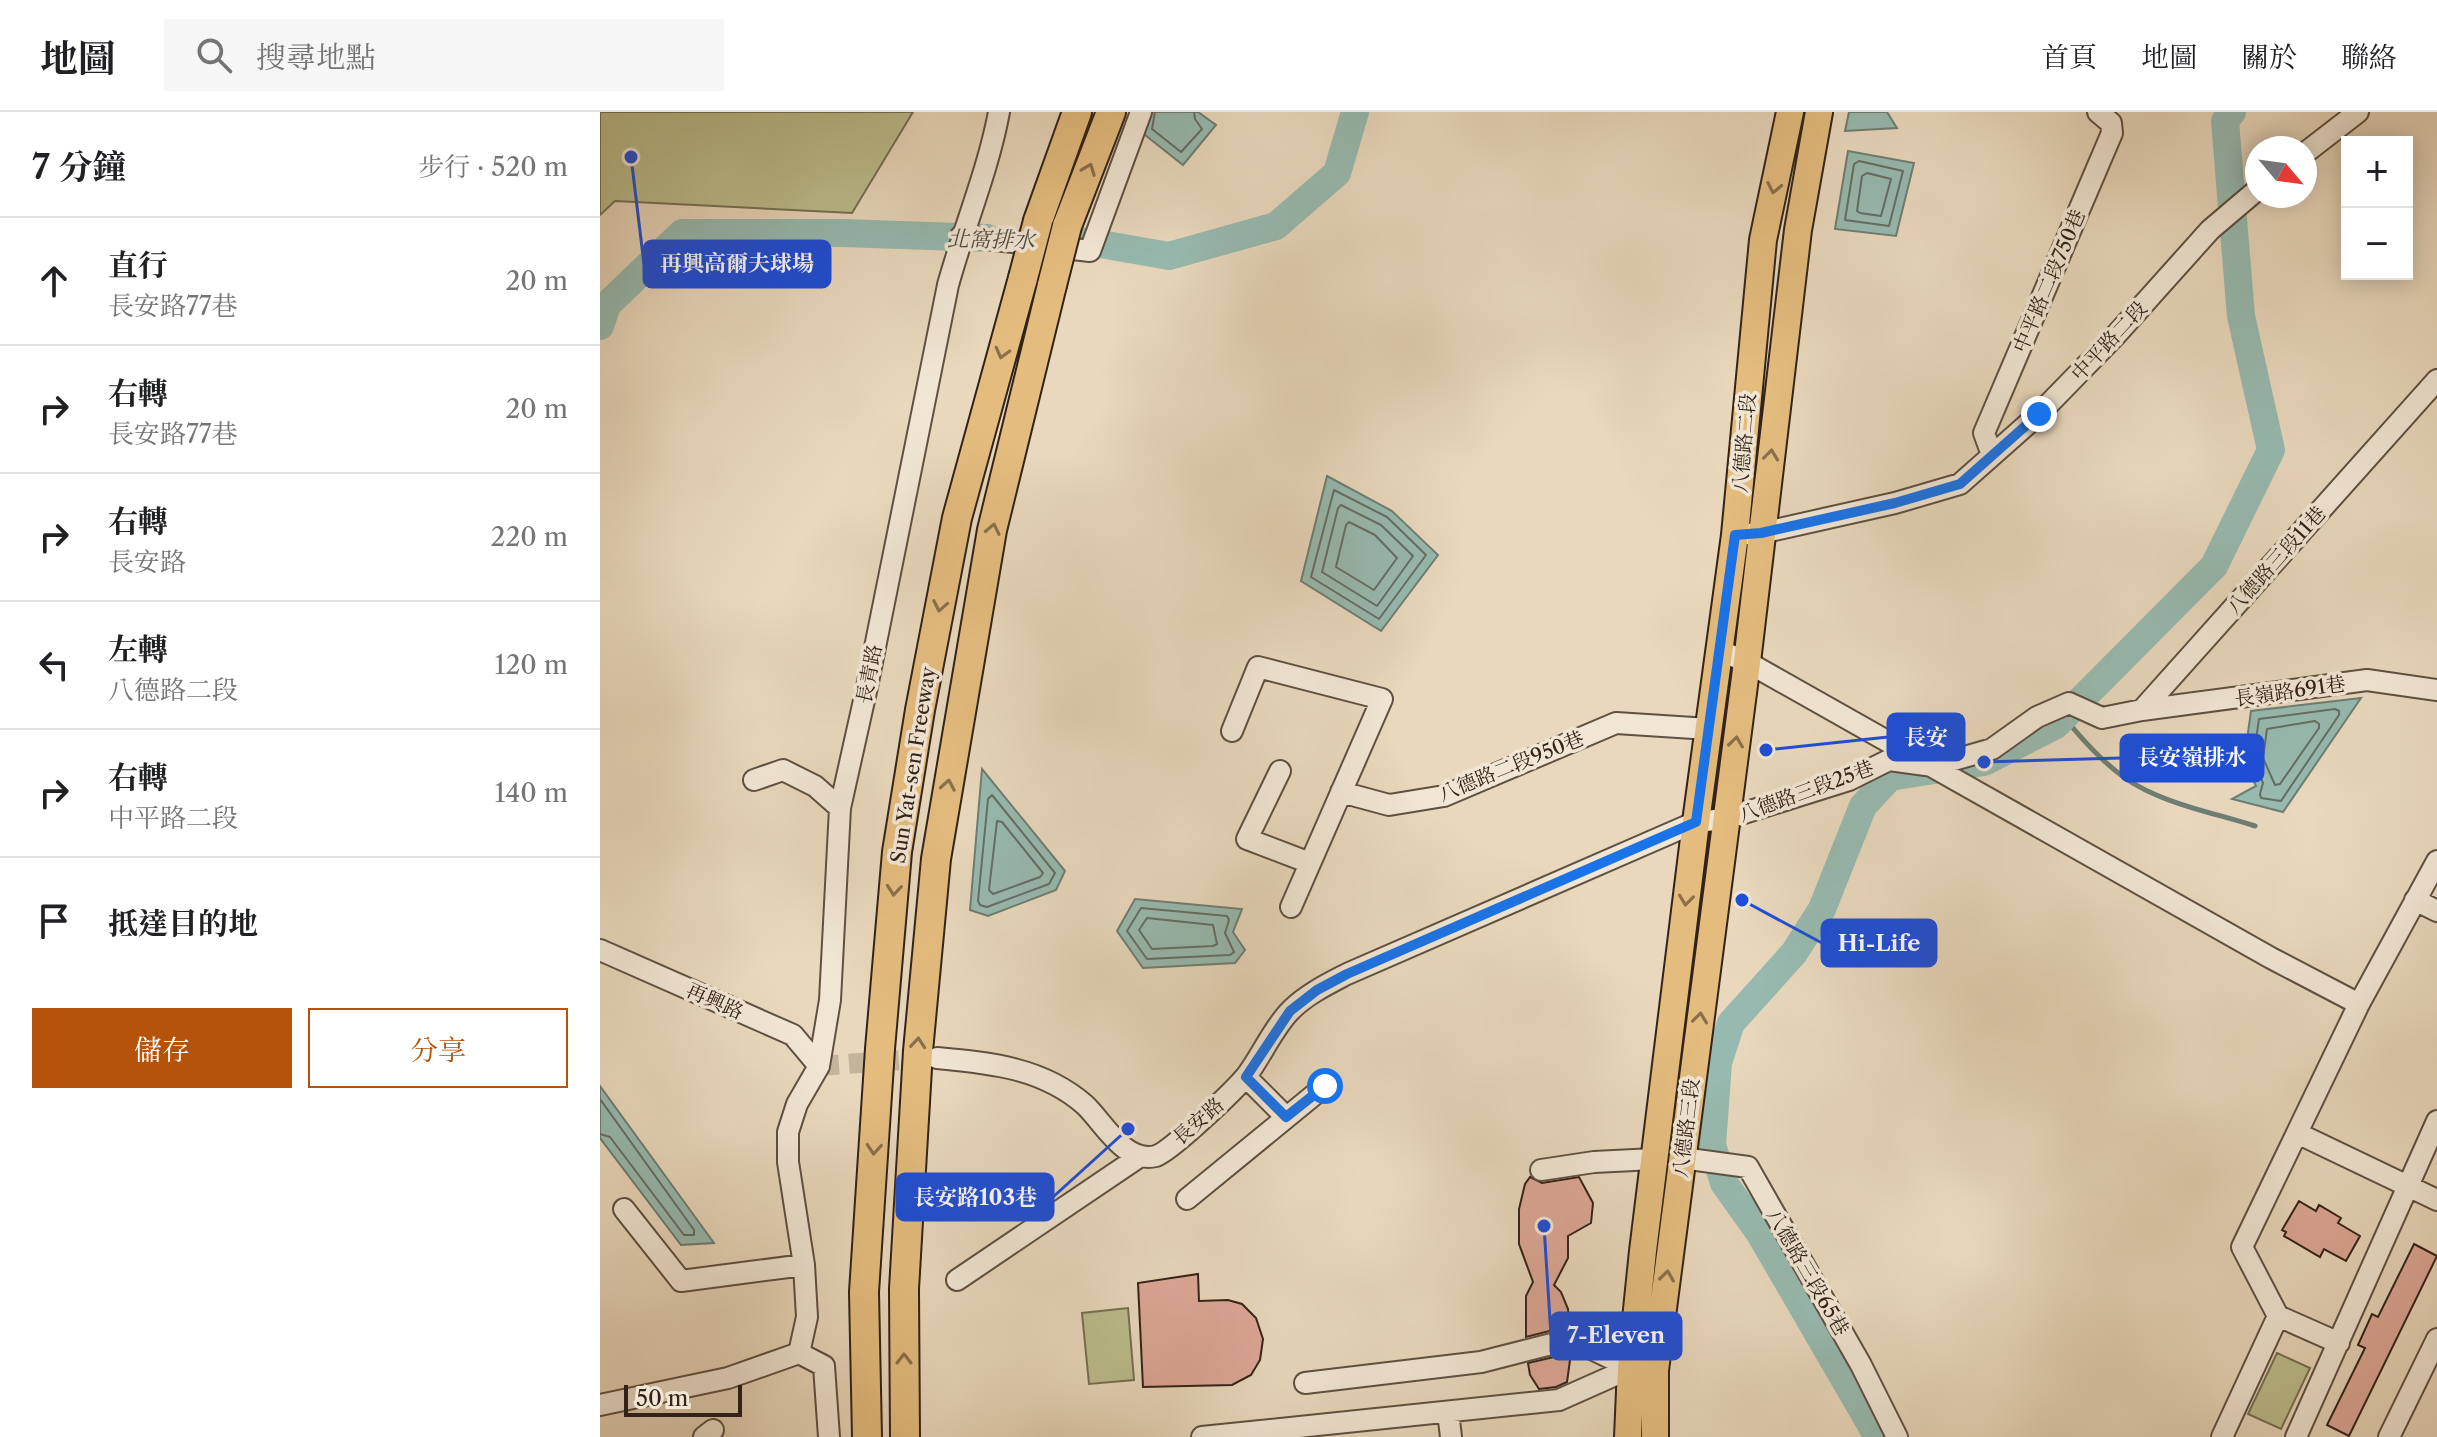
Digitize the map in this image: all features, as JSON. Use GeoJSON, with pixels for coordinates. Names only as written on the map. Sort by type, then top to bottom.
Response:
{"type":"FeatureCollection","features":[{"type":"Feature","properties":{"kind":"highway","name":"Sun Yat-sen Freeway"},"geometry":{"type":"LineString","coordinates":[[867,1437],[864,1292],[897,852],[920,710],[957,518],[1038,221],[1077,112]]}},
{"type":"Feature","properties":{"kind":"highway","name":"Sun Yat-sen Freeway"},"geometry":{"type":"LineString","coordinates":[[905,1437],[904,1289],[918,1051],[936,859],[992,530],[1067,226],[1111,112]]}},
{"type":"Feature","properties":{"kind":"main road","name":"八德路二段"},"geometry":{"type":"LineString","coordinates":[[1725,819],[1747,662],[1748,534],[1763,240],[1790,112]]}},
{"type":"Feature","properties":{"kind":"main road","name":"八德路二段"},"geometry":{"type":"LineString","coordinates":[[1696,822],[1721,651],[1748,534],[1819,112]]}},
{"type":"Feature","properties":{"kind":"main road","name":"八德路三段"},"geometry":{"type":"LineString","coordinates":[[1628,1437],[1682,1158],[1725,819]]}},
{"type":"Feature","properties":{"kind":"main road","name":"八德路三段"},"geometry":{"type":"LineString","coordinates":[[1655,1437],[1643,1369],[1654,1159],[1696,822]]}},
{"type":"Feature","properties":{"kind":"street"},"geometry":{"type":"LineString","coordinates":[[999,112],[978,190],[961,236],[1090,251],[1141,112]]}},
{"type":"Feature","properties":{"kind":"street","name":"中平路二段750巷"},"geometry":{"type":"LineString","coordinates":[[1992,455],[1984,433],[2112,133],[2111,123],[2098,112]]}},
{"type":"Feature","properties":{"kind":"street"},"geometry":{"type":"LineString","coordinates":[[2317,144],[2358,112]]}},
{"type":"Feature","properties":{"kind":"street","name":"中平路二段"},"geometry":{"type":"LineString","coordinates":[[1748,534],[1895,503],[1960,484],[2039,414],[2115,336],[2210,230],[2245,200]]}},
{"type":"Feature","properties":{"kind":"street","name":"長青路"},"geometry":{"type":"LineString","coordinates":[[819,1066],[830,1000],[840,808],[948,285],[961,236]]}},
{"type":"Feature","properties":{"kind":"street","name":"八德路三段11巷"},"geometry":{"type":"LineString","coordinates":[[2142,710],[2437,380]]}},
{"type":"Feature","properties":{"kind":"street"},"geometry":{"type":"LineString","coordinates":[[1721,651],[1747,662],[2271,958],[2359,1004]]}},
{"type":"Feature","properties":{"kind":"street"},"geometry":{"type":"LineString","coordinates":[[1232,731],[1258,667],[1382,699],[1291,907]]}},
{"type":"Feature","properties":{"kind":"street","name":"長嶺路691巷"},"geometry":{"type":"LineString","coordinates":[[2142,710],[2367,680],[2437,690]]}},
{"type":"Feature","properties":{"kind":"street"},"geometry":{"type":"LineString","coordinates":[[1933,766],[1992,749],[2037,717],[2069,703],[2102,718],[2142,710]]}},
{"type":"Feature","properties":{"kind":"street","name":"八德路二段950巷"},"geometry":{"type":"LineString","coordinates":[[1341,792],[1389,805],[1444,796],[1616,723],[1709,729]]}},
{"type":"Feature","properties":{"kind":"street","name":"八德路三段25巷"},"geometry":{"type":"LineString","coordinates":[[1696,822],[1725,819],[1849,780],[1889,760],[1933,766]]}},
{"type":"Feature","properties":{"kind":"street"},"geometry":{"type":"LineString","coordinates":[[754,780],[783,770],[815,786],[840,808]]}},
{"type":"Feature","properties":{"kind":"street"},"geometry":{"type":"LineString","coordinates":[[1280,771],[1247,839],[1310,863]]}},
{"type":"Feature","properties":{"kind":"street","name":"長安路"},"geometry":{"type":"LineString","coordinates":[[957,1280],[1139,1157],[1157,1156],[1179,1139],[1246,1077],[1290,1011],[1317,990],[1375,961],[1696,822]]}},
{"type":"Feature","properties":{"kind":"street"},"geometry":{"type":"LineString","coordinates":[[2339,1343],[2278,1316],[2242,1247],[2359,1004],[2437,861]]}},
{"type":"Feature","properties":{"kind":"street"},"geometry":{"type":"LineString","coordinates":[[2415,900],[2437,911]]}},
{"type":"Feature","properties":{"kind":"street","name":"再興路"},"geometry":{"type":"LineString","coordinates":[[600,950],[793,1035],[819,1066]]}},
{"type":"Feature","properties":{"kind":"street"},"geometry":{"type":"LineString","coordinates":[[937,1058],[1004,1065],[1063,1088],[1086,1106],[1127,1150],[1139,1157]]}},
{"type":"Feature","properties":{"kind":"street"},"geometry":{"type":"LineString","coordinates":[[799,1353],[807,1317],[804,1265],[788,1162],[788,1132],[797,1104],[819,1066]]}},
{"type":"Feature","properties":{"kind":"street"},"geometry":{"type":"LineString","coordinates":[[1246,1077],[1286,1117]]}},
{"type":"Feature","properties":{"kind":"street"},"geometry":{"type":"LineString","coordinates":[[1187,1199],[1325,1086]]}},
{"type":"Feature","properties":{"kind":"street"},"geometry":{"type":"LineString","coordinates":[[2296,1437],[2437,1121]]}},
{"type":"Feature","properties":{"kind":"street"},"geometry":{"type":"LineString","coordinates":[[2297,1133],[2437,1200]]}},
{"type":"Feature","properties":{"kind":"street","name":"八德路三段65巷"},"geometry":{"type":"LineString","coordinates":[[1682,1158],[1748,1167],[1861,1365],[1897,1437]]}},
{"type":"Feature","properties":{"kind":"street"},"geometry":{"type":"LineString","coordinates":[[1541,1170],[1594,1162],[1654,1159]]}},
{"type":"Feature","properties":{"kind":"street"},"geometry":{"type":"LineString","coordinates":[[624,1209],[681,1281],[804,1265]]}},
{"type":"Feature","properties":{"kind":"street"},"geometry":{"type":"LineString","coordinates":[[2224,1436],[2278,1316]]}},
{"type":"Feature","properties":{"kind":"street"},"geometry":{"type":"LineString","coordinates":[[1305,1383],[1481,1362],[1571,1339],[1643,1369]]}},
{"type":"Feature","properties":{"kind":"street"},"geometry":{"type":"LineString","coordinates":[[2389,1437],[2437,1339]]}},
{"type":"Feature","properties":{"kind":"street"},"geometry":{"type":"LineString","coordinates":[[600,1405],[728,1378],[799,1353],[824,1366],[829,1437]]}},
{"type":"Feature","properties":{"kind":"street"},"geometry":{"type":"LineString","coordinates":[[1202,1437],[1559,1400],[1643,1369]]}},
{"type":"Feature","properties":{"kind":"street"},"geometry":{"type":"LineString","coordinates":[[1448,1412],[1451,1437]]}},
{"type":"Feature","properties":{"kind":"green space"},"geometry":{"type":"Polygon","coordinates":[[[600,112],[913,112],[852,213],[615,201],[600,215],[600,112]]]}},
{"type":"Feature","properties":{"kind":"green space"},"geometry":{"type":"Polygon","coordinates":[[[1128,1308],[1134,1380],[1089,1384],[1082,1313],[1128,1308]]]}},
{"type":"Feature","properties":{"kind":"green space"},"geometry":{"type":"Polygon","coordinates":[[[2277,1353],[2310,1368],[2281,1429],[2248,1414],[2277,1353]]]}},
{"type":"Feature","properties":{"kind":"water"},"geometry":{"type":"Polygon","coordinates":[[[1149,112],[1198,112],[1216,125],[1183,165],[1140,131],[1149,112]]]}},
{"type":"Feature","properties":{"kind":"water"},"geometry":{"type":"Polygon","coordinates":[[[1849,112],[1887,112],[1897,128],[1845,131],[1849,112]]]}},
{"type":"Feature","properties":{"kind":"water"},"geometry":{"type":"Polygon","coordinates":[[[1848,151],[1914,163],[1896,236],[1835,229],[1848,151]]]}},
{"type":"Feature","properties":{"kind":"water"},"geometry":{"type":"Polygon","coordinates":[[[1327,476],[1392,511],[1438,555],[1381,631],[1301,581],[1327,476]]]}},
{"type":"Feature","properties":{"kind":"water"},"geometry":{"type":"Polygon","coordinates":[[[2361,698],[2283,812],[2232,799],[2256,786],[2244,761],[2251,711],[2361,698]]]}},
{"type":"Feature","properties":{"kind":"water"},"geometry":{"type":"Polygon","coordinates":[[[982,769],[1065,871],[1056,890],[988,916],[970,910],[982,769]]]}},
{"type":"Feature","properties":{"kind":"water"},"geometry":{"type":"Polygon","coordinates":[[[1135,899],[1242,909],[1233,932],[1245,950],[1235,963],[1143,968],[1117,931],[1135,899]]]}},
{"type":"Feature","properties":{"kind":"water"},"geometry":{"type":"Polygon","coordinates":[[[600,1086],[714,1243],[681,1245],[600,1138],[600,1086]]]}},
{"type":"Feature","properties":{"kind":"building"},"geometry":{"type":"Polygon","coordinates":[[[1530,1177],[1542,1183],[1579,1177],[1593,1203],[1591,1223],[1568,1236],[1568,1258],[1554,1285],[1561,1292],[1568,1309],[1569,1326],[1526,1337],[1526,1296],[1533,1282],[1519,1244],[1519,1209],[1525,1184],[1530,1177]]]}},
{"type":"Feature","properties":{"kind":"building"},"geometry":{"type":"Polygon","coordinates":[[[2299,1201],[2316,1211],[2319,1205],[2341,1218],[2338,1223],[2360,1236],[2346,1261],[2324,1249],[2320,1257],[2284,1236],[2286,1232],[2282,1230],[2299,1201]]]}},
{"type":"Feature","properties":{"kind":"building"},"geometry":{"type":"Polygon","coordinates":[[[2414,1244],[2437,1256],[2349,1436],[2327,1425],[2365,1348],[2358,1345],[2372,1314],[2378,1317],[2414,1244]]]}},
{"type":"Feature","properties":{"kind":"building"},"geometry":{"type":"Polygon","coordinates":[[[1198,1274],[1199,1301],[1228,1300],[1242,1304],[1256,1318],[1263,1339],[1260,1360],[1251,1375],[1232,1385],[1143,1387],[1138,1283],[1198,1274]]]}},
{"type":"Feature","properties":{"kind":"building"},"geometry":{"type":"Polygon","coordinates":[[[1571,1353],[1567,1382],[1539,1389],[1530,1375],[1528,1363],[1571,1353]]]}},
{"type":"Feature","properties":{"kind":"waterway","name":"北窩排水"},"geometry":{"type":"LineString","coordinates":[[1065,241],[1089,242],[1169,256],[1276,226],[1337,173],[1355,112]]}},
{"type":"Feature","properties":{"kind":"waterway"},"geometry":{"type":"LineString","coordinates":[[1878,1437],[1759,1232],[1724,1183],[1712,1145],[1718,1063],[1731,1023],[1794,953],[1822,909],[1863,806],[1890,777],[1984,762],[2056,725],[2214,566],[2271,450],[2241,316],[2225,121],[2232,112]]}},
{"type":"Feature","properties":{"kind":"waterway","name":"北窩排水"},"geometry":{"type":"LineString","coordinates":[[600,326],[607,305],[682,233],[843,233],[987,238]]}},
{"type":"Feature","properties":{"kind":"waterway"},"geometry":{"type":"LineString","coordinates":[[2059,711],[2099,756],[2139,787],[2171,801],[2255,826]]}},
{"type":"Feature","properties":{"kind":"tunnel"},"geometry":{"type":"LineString","coordinates":[[819,1066],[929,1058]]}},
{"type":"Feature","properties":{"kind":"place","name":"再興高爾夫球場"},"geometry":{"type":"Point","coordinates":[631,157]}},
{"type":"Feature","properties":{"kind":"place","name":"長安"},"geometry":{"type":"Point","coordinates":[1766,750]}},
{"type":"Feature","properties":{"kind":"place","name":"長安嶺排水"},"geometry":{"type":"Point","coordinates":[1984,762]}},
{"type":"Feature","properties":{"kind":"place","name":"Hi-Life"},"geometry":{"type":"Point","coordinates":[1742,900]}},
{"type":"Feature","properties":{"kind":"place","name":"長安路103巷"},"geometry":{"type":"Point","coordinates":[1128,1129]}},
{"type":"Feature","properties":{"kind":"place","name":"7-Eleven"},"geometry":{"type":"Point","coordinates":[1544,1226]}},
{"type":"Feature","properties":{"kind":"route"},"geometry":{"type":"LineString","coordinates":[[1325,1086],[1286,1117],[1246,1077],[1290,1011],[1317,990],[1347,974],[1696,822],[1735,535],[1761,533],[1895,503],[1960,484],[2039,414]]}}]}
